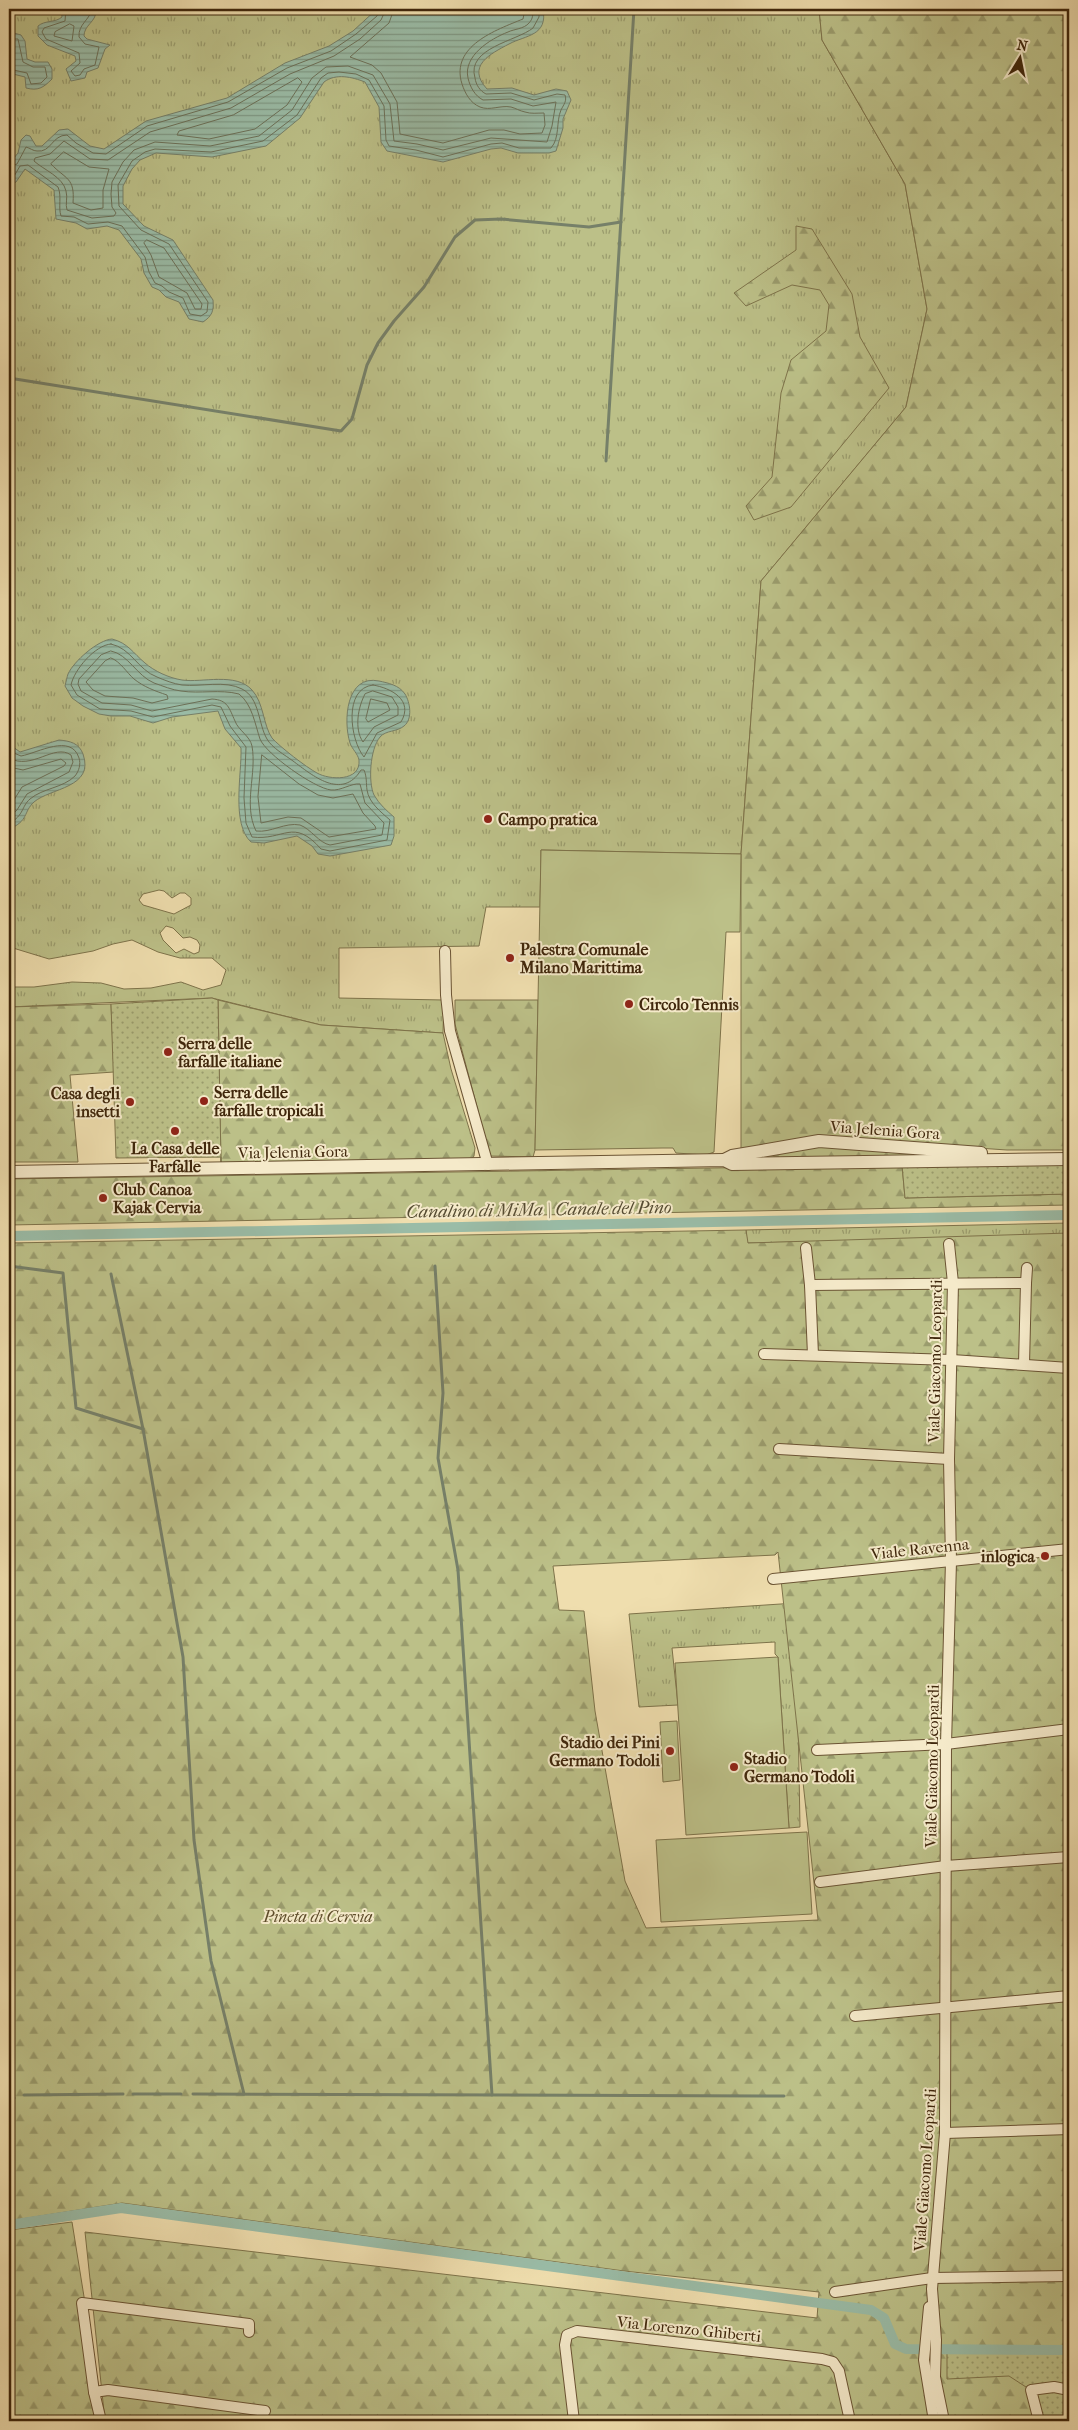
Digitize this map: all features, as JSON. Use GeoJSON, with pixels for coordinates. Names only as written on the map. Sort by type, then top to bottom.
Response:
{"type":"FeatureCollection","features":[{"type":"Feature","properties":{"kind":"street"},"geometry":{"type":"LineString","coordinates":[[445,951],[446,995],[450,1031],[488,1166]]}},
{"type":"Feature","properties":{"kind":"street","name":"Via Jelenia Gora"},"geometry":{"type":"LineString","coordinates":[[9,1172],[488,1166],[724,1160],[732,1156],[819,1141],[1046,1159]]}},
{"type":"Feature","properties":{"kind":"street","name":"Via Jelenia Gora"},"geometry":{"type":"LineString","coordinates":[[724,1160],[732,1164],[1069,1159]]}},
{"type":"Feature","properties":{"kind":"street","name":"Viale Giacomo Leopardi"},"geometry":{"type":"LineString","coordinates":[[940,2419],[935,2377],[936,2340],[932,2278],[945,2133],[946,1744],[951,1561],[949,1459],[953,1283],[949,1244]]}},
{"type":"Feature","properties":{"kind":"street"},"geometry":{"type":"LineString","coordinates":[[806,1248],[810,1285],[813,1355]]}},
{"type":"Feature","properties":{"kind":"street"},"geometry":{"type":"LineString","coordinates":[[1024,1364],[1027,1268]]}},
{"type":"Feature","properties":{"kind":"street"},"geometry":{"type":"LineString","coordinates":[[810,1285],[1026,1283]]}},
{"type":"Feature","properties":{"kind":"street"},"geometry":{"type":"LineString","coordinates":[[764,1354],[952,1360],[1069,1368]]}},
{"type":"Feature","properties":{"kind":"street"},"geometry":{"type":"LineString","coordinates":[[779,1449],[949,1459]]}},
{"type":"Feature","properties":{"kind":"street","name":"Viale Ravenna"},"geometry":{"type":"LineString","coordinates":[[773,1579],[1069,1548]]}},
{"type":"Feature","properties":{"kind":"street"},"geometry":{"type":"LineString","coordinates":[[817,1750],[946,1744],[1069,1729]]}},
{"type":"Feature","properties":{"kind":"street"},"geometry":{"type":"LineString","coordinates":[[820,1882],[946,1866],[1069,1857]]}},
{"type":"Feature","properties":{"kind":"street"},"geometry":{"type":"LineString","coordinates":[[855,2016],[1069,1996]]}},
{"type":"Feature","properties":{"kind":"street"},"geometry":{"type":"LineString","coordinates":[[945,2133],[1069,2129]]}},
{"type":"Feature","properties":{"kind":"street"},"geometry":{"type":"LineString","coordinates":[[835,2292],[932,2278],[1069,2276]]}},
{"type":"Feature","properties":{"kind":"street","name":"Viale Giacomo Leopardi"},"geometry":{"type":"LineString","coordinates":[[932,2289],[924,2338],[924,2360],[940,2419]]}},
{"type":"Feature","properties":{"kind":"street"},"geometry":{"type":"LineString","coordinates":[[100,2421],[94,2392],[82,2303],[249,2324],[248,2332]]}},
{"type":"Feature","properties":{"kind":"street","name":"Via Lorenzo Ghiberti"},"geometry":{"type":"LineString","coordinates":[[574,2421],[565,2345],[567,2336],[577,2331],[822,2359],[833,2362],[839,2371],[850,2421]]}},
{"type":"Feature","properties":{"kind":"street"},"geometry":{"type":"LineString","coordinates":[[1039,2421],[1031,2390],[1054,2388],[1069,2390]]}},
{"type":"Feature","properties":{"kind":"street"},"geometry":{"type":"LineString","coordinates":[[94,2392],[108,2390],[265,2411]]}},
{"type":"Feature","properties":{"kind":"green space"},"geometry":{"type":"Polygon","coordinates":[[[9,9],[819,9],[822,40],[905,184],[927,309],[906,407],[761,581],[741,854],[541,850],[540,907],[486,907],[479,946],[339,948],[339,998],[444,1000],[443,1033],[321,1025],[212,998],[9,1007],[9,987],[34,987],[72,982],[101,983],[124,989],[151,988],[181,982],[203,990],[221,985],[226,970],[212,958],[180,958],[158,952],[132,940],[93,951],[49,959],[13,948],[9,952],[9,9]],[[159,890],[143,894],[139,900],[143,905],[174,914],[191,905],[191,898],[185,893],[180,893],[172,898],[164,891],[159,890]],[[166,926],[160,933],[163,940],[176,953],[184,949],[194,954],[199,952],[200,945],[197,940],[190,937],[183,938],[173,928],[166,926]]]}},
{"type":"Feature","properties":{"kind":"green space"},"geometry":{"type":"Polygon","coordinates":[[[819,9],[1069,9],[1069,1150],[1007,1150],[816,1137],[741,1149],[741,854],[761,581],[906,407],[927,309],[905,184],[822,40],[819,9]]]}},
{"type":"Feature","properties":{"kind":"green space"},"geometry":{"type":"Polygon","coordinates":[[[796,226],[812,229],[852,294],[860,337],[889,388],[791,507],[754,520],[746,506],[772,477],[781,393],[791,360],[826,331],[829,305],[820,290],[792,285],[746,306],[734,293],[796,250],[796,226]]]}},
{"type":"Feature","properties":{"kind":"green space","name":"Circolo Tennis"},"geometry":{"type":"Polygon","coordinates":[[[541,850],[741,854],[740,932],[726,932],[714,1152],[706,1155],[676,1153],[673,1148],[535,1150],[541,850]]]}},
{"type":"Feature","properties":{"kind":"green space"},"geometry":{"type":"Polygon","coordinates":[[[212,998],[218,1000],[221,1157],[116,1158],[111,1004],[212,998]]]}},
{"type":"Feature","properties":{"kind":"green space"},"geometry":{"type":"Polygon","coordinates":[[[218,1000],[321,1025],[443,1033],[451,1069],[475,1148],[474,1156],[471,1160],[221,1163],[218,1000]]]}},
{"type":"Feature","properties":{"kind":"green space"},"geometry":{"type":"Polygon","coordinates":[[[455,1000],[538,1000],[535,1150],[533,1157],[490,1156],[455,1024],[455,1000]]]}},
{"type":"Feature","properties":{"kind":"green space"},"geometry":{"type":"Polygon","coordinates":[[[111,1004],[114,1072],[70,1075],[78,1162],[9,1162],[9,1007],[111,1004]]]}},
{"type":"Feature","properties":{"kind":"green space"},"geometry":{"type":"Polygon","coordinates":[[[824,1146],[985,1157],[734,1159],[824,1146]]]}},
{"type":"Feature","properties":{"kind":"green space"},"geometry":{"type":"Polygon","coordinates":[[[902,1165],[905,1198],[1069,1194],[1069,1205],[9,1225],[9,1179],[902,1165]]]}},
{"type":"Feature","properties":{"kind":"green space"},"geometry":{"type":"Polygon","coordinates":[[[902,1165],[1069,1165],[1069,1194],[905,1198],[902,1165]]]}},
{"type":"Feature","properties":{"kind":"green space"},"geometry":{"type":"Polygon","coordinates":[[[1069,1223],[1069,1236],[747,1243],[746,1230],[1069,1223]]]}},
{"type":"Feature","properties":{"kind":"green space","name":"Pineta di Cervia"},"geometry":{"type":"Polygon","coordinates":[[[746,1230],[748,1243],[1069,1233],[1069,2421],[105,2421],[85,2232],[817,2318],[819,2292],[624,2271],[122,2203],[9,2221],[9,1243],[746,1230]],[[778,1552],[775,1555],[553,1566],[559,1610],[584,1611],[595,1711],[625,1881],[646,1928],[818,1920],[778,1552]]]}},
{"type":"Feature","properties":{"kind":"green space"},"geometry":{"type":"Polygon","coordinates":[[[796,1603],[800,1827],[789,1828],[778,1657],[775,1654],[775,1642],[672,1648],[678,1705],[639,1707],[629,1614],[796,1603]]]}},
{"type":"Feature","properties":{"kind":"green space","name":"Stadio Germano Todoli"},"geometry":{"type":"Polygon","coordinates":[[[778,1657],[789,1828],[686,1835],[675,1663],[778,1657]]]}},
{"type":"Feature","properties":{"kind":"green space","name":"Stadio dei Pini Germano Todoli"},"geometry":{"type":"Polygon","coordinates":[[[677,1721],[680,1780],[663,1782],[660,1722],[677,1721]]]}},
{"type":"Feature","properties":{"kind":"green space"},"geometry":{"type":"Polygon","coordinates":[[[807,1832],[812,1914],[661,1922],[656,1840],[807,1832]]]}},
{"type":"Feature","properties":{"kind":"green space"},"geometry":{"type":"Polygon","coordinates":[[[72,2222],[104,2421],[9,2421],[9,2230],[72,2222]]]}},
{"type":"Feature","properties":{"kind":"green space"},"geometry":{"type":"Polygon","coordinates":[[[1069,2351],[1069,2385],[1026,2387],[1009,2376],[947,2379],[947,2352],[1069,2351]]]}},
{"type":"Feature","properties":{"kind":"green space"},"geometry":{"type":"Polygon","coordinates":[[[1055,2391],[1069,2392],[1069,2421],[1042,2421],[1036,2394],[1055,2391]]]}},
{"type":"Feature","properties":{"kind":"water"},"geometry":{"type":"Polygon","coordinates":[[[61,9],[101,9],[96,11],[84,36],[87,39],[110,45],[105,49],[98,68],[87,72],[85,78],[71,81],[66,69],[76,61],[75,56],[47,45],[38,36],[38,26],[62,17],[61,9]]]}},
{"type":"Feature","properties":{"kind":"water"},"geometry":{"type":"Polygon","coordinates":[[[377,9],[543,9],[544,18],[539,30],[488,57],[480,67],[479,74],[481,81],[487,89],[512,88],[534,95],[556,89],[567,91],[571,100],[563,119],[563,128],[556,151],[549,153],[518,153],[501,148],[443,162],[387,151],[381,142],[379,107],[365,82],[349,77],[339,77],[324,82],[300,118],[266,146],[212,157],[156,153],[140,160],[132,169],[123,186],[123,204],[144,226],[173,240],[213,300],[212,313],[203,322],[189,319],[179,302],[166,297],[159,290],[152,287],[144,273],[141,259],[119,230],[107,226],[87,229],[76,223],[56,219],[54,190],[25,169],[16,182],[9,185],[9,164],[18,153],[21,140],[26,135],[30,136],[36,146],[42,146],[59,130],[68,129],[90,146],[104,149],[146,121],[227,98],[285,63],[329,46],[353,31],[377,9]]]}},
{"type":"Feature","properties":{"kind":"water"},"geometry":{"type":"Polygon","coordinates":[[[14,33],[21,35],[25,41],[27,59],[35,62],[48,62],[52,69],[52,79],[43,87],[37,89],[26,88],[25,77],[9,73],[9,35],[14,33]]]}},
{"type":"Feature","properties":{"kind":"water"},"geometry":{"type":"Polygon","coordinates":[[[112,639],[126,646],[153,669],[172,678],[190,681],[218,679],[237,681],[245,685],[256,695],[272,738],[306,766],[317,773],[329,777],[350,776],[358,767],[359,760],[350,743],[347,723],[349,701],[353,692],[360,685],[368,681],[379,681],[400,688],[408,701],[409,719],[401,728],[385,733],[380,737],[374,749],[371,766],[371,782],[374,795],[394,817],[394,836],[391,845],[330,856],[318,854],[312,846],[297,836],[264,843],[251,842],[245,834],[239,811],[241,748],[225,729],[218,711],[172,717],[153,723],[130,716],[99,714],[72,698],[65,686],[71,669],[81,657],[94,647],[106,640],[112,639]]]}},
{"type":"Feature","properties":{"kind":"water"},"geometry":{"type":"Polygon","coordinates":[[[59,740],[74,743],[79,747],[83,754],[85,765],[83,774],[69,786],[41,797],[34,802],[23,820],[9,829],[9,744],[20,752],[59,740]]]}},
{"type":"Feature","properties":{"kind":"waterway"},"geometry":{"type":"LineString","coordinates":[[606,461],[634,9]]}},
{"type":"Feature","properties":{"kind":"waterway"},"geometry":{"type":"LineString","coordinates":[[9,378],[341,431],[352,419],[367,365],[378,343],[394,321],[424,287],[455,237],[475,220],[501,219],[589,227],[621,222]]}},
{"type":"Feature","properties":{"kind":"waterway","name":"Canalino di MiMa | Canale del Pino"},"geometry":{"type":"LineString","coordinates":[[9,1236],[1069,1215]]}},
{"type":"Feature","properties":{"kind":"waterway"},"geometry":{"type":"LineString","coordinates":[[9,1266],[63,1273],[76,1408],[143,1429]]}},
{"type":"Feature","properties":{"kind":"waterway"},"geometry":{"type":"LineString","coordinates":[[435,1266],[443,1393],[438,1458],[458,1570],[492,2095]]}},
{"type":"Feature","properties":{"kind":"waterway"},"geometry":{"type":"LineString","coordinates":[[111,1274],[143,1429],[183,1657],[194,1840],[211,1961],[244,2094]]}},
{"type":"Feature","properties":{"kind":"waterway"},"geometry":{"type":"LineString","coordinates":[[24,2095],[123,2094]]}},
{"type":"Feature","properties":{"kind":"waterway"},"geometry":{"type":"LineString","coordinates":[[133,2094],[181,2094]]}},
{"type":"Feature","properties":{"kind":"waterway"},"geometry":{"type":"LineString","coordinates":[[193,2094],[784,2096]]}},
{"type":"Feature","properties":{"kind":"waterway"},"geometry":{"type":"LineString","coordinates":[[9,2099],[14,2098]]}},
{"type":"Feature","properties":{"kind":"waterway"},"geometry":{"type":"LineString","coordinates":[[9,2225],[121,2208],[871,2310],[884,2318],[895,2344],[906,2349],[1069,2350]]}},
{"type":"Feature","properties":{"kind":"place","name":"Campo pratica"},"geometry":{"type":"Point","coordinates":[488,819]}},
{"type":"Feature","properties":{"kind":"place","name":"Palestra Comunale Milano Marittima"},"geometry":{"type":"Point","coordinates":[510,958]}},
{"type":"Feature","properties":{"kind":"place","name":"Circolo Tennis"},"geometry":{"type":"Point","coordinates":[629,1004]}},
{"type":"Feature","properties":{"kind":"place","name":"Serra delle farfalle italiane"},"geometry":{"type":"Point","coordinates":[168,1052]}},
{"type":"Feature","properties":{"kind":"place","name":"Serra delle farfalle tropicali"},"geometry":{"type":"Point","coordinates":[204,1101]}},
{"type":"Feature","properties":{"kind":"place","name":"Casa degli insetti"},"geometry":{"type":"Point","coordinates":[130,1102]}},
{"type":"Feature","properties":{"kind":"place","name":"La Casa delle Farfalle"},"geometry":{"type":"Point","coordinates":[175,1131]}},
{"type":"Feature","properties":{"kind":"place","name":"Club Canoa Kajak Cervia"},"geometry":{"type":"Point","coordinates":[103,1198]}},
{"type":"Feature","properties":{"kind":"place","name":"inlogica"},"geometry":{"type":"Point","coordinates":[1045,1556]}},
{"type":"Feature","properties":{"kind":"place","name":"Stadio dei Pini Germano Todoli"},"geometry":{"type":"Point","coordinates":[670,1751]}},
{"type":"Feature","properties":{"kind":"place","name":"Stadio Germano Todoli"},"geometry":{"type":"Point","coordinates":[734,1767]}}]}
